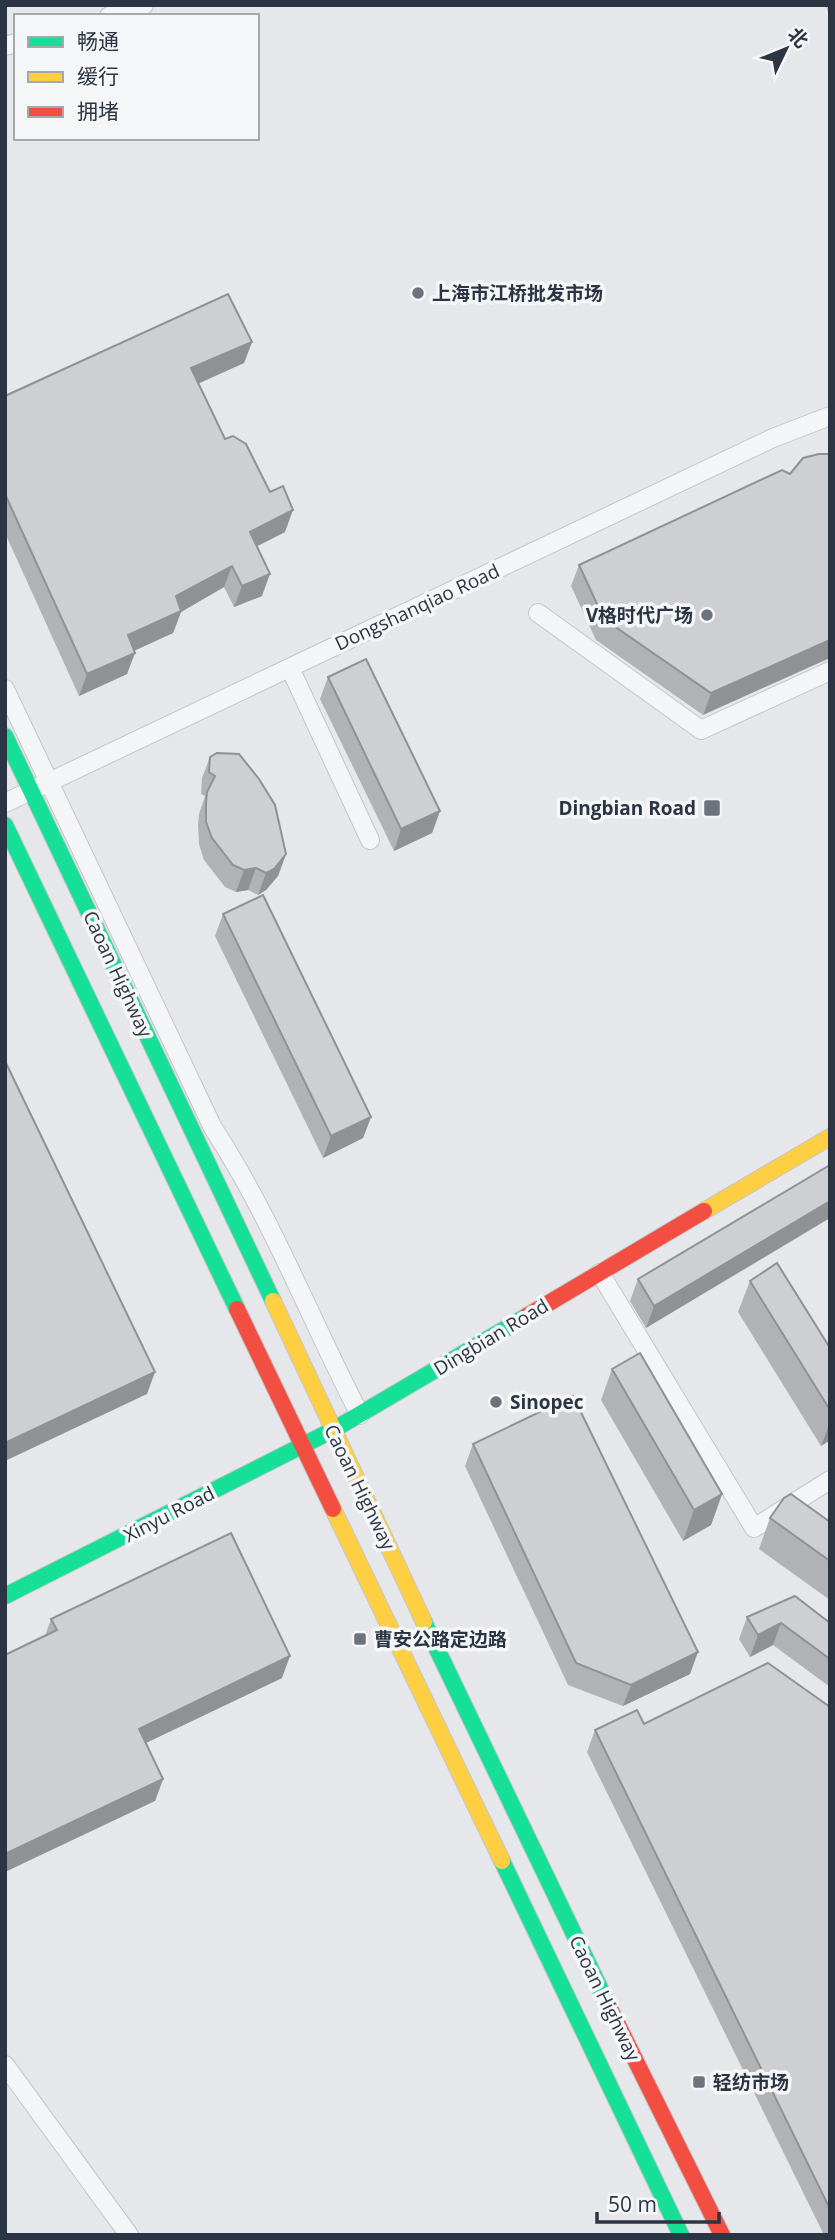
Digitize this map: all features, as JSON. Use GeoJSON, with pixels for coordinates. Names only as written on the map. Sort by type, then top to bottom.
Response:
{"type":"FeatureCollection","features":[{"type":"Feature","properties":{"kind":"main road","name":"Caoan Highway"},"geometry":{"type":"LineString","coordinates":[[5,736],[333,1430],[656,2105],[722,2235]]}},
{"type":"Feature","properties":{"kind":"main road","name":"Caoan Highway"},"geometry":{"type":"LineString","coordinates":[[5,825],[681,2235]]}},
{"type":"Feature","properties":{"kind":"main road","name":"Dingbian Road"},"geometry":{"type":"LineString","coordinates":[[333,1430],[830,1137]]}},
{"type":"Feature","properties":{"kind":"main road","name":"Xinyu Road"},"geometry":{"type":"LineString","coordinates":[[5,1596],[333,1430]]}},
{"type":"Feature","properties":{"kind":"street"},"geometry":{"type":"LineString","coordinates":[[115,14],[144,5]]}},
{"type":"Feature","properties":{"kind":"street","name":"Dongshanqiao Road"},"geometry":{"type":"LineString","coordinates":[[5,803],[773,438],[830,416]]}},
{"type":"Feature","properties":{"kind":"street"},"geometry":{"type":"LineString","coordinates":[[538,613],[701,730],[830,671]]}},
{"type":"Feature","properties":{"kind":"street"},"geometry":{"type":"LineString","coordinates":[[289,668],[370,840]]}},
{"type":"Feature","properties":{"kind":"street"},"geometry":{"type":"LineString","coordinates":[[5,689],[213,1128],[242,1171],[269,1222],[360,1415]]}},
{"type":"Feature","properties":{"kind":"street"},"geometry":{"type":"LineString","coordinates":[[600,1273],[754,1528],[830,1480]]}},
{"type":"Feature","properties":{"kind":"street"},"geometry":{"type":"LineString","coordinates":[[5,2065],[129,2235]]}},
{"type":"Feature","properties":{"kind":"building"},"geometry":{"type":"Polygon","coordinates":[[[228,294],[252,342],[191,368],[225,439],[233,436],[246,444],[270,492],[283,486],[293,510],[250,532],[270,574],[242,586],[232,566],[176,596],[181,611],[128,635],[135,653],[87,674],[5,494],[5,396],[228,294]]]}},
{"type":"Feature","properties":{"kind":"building","name":"V格时代广场"},"geometry":{"type":"Polygon","coordinates":[[[830,454],[830,640],[711,693],[604,619],[579,565],[782,470],[790,474],[803,458],[830,454]]]}},
{"type":"Feature","properties":{"kind":"building"},"geometry":{"type":"Polygon","coordinates":[[[366,659],[440,811],[401,829],[328,677],[366,659]]]}},
{"type":"Feature","properties":{"kind":"building"},"geometry":{"type":"Polygon","coordinates":[[[217,753],[239,754],[275,805],[286,854],[274,869],[266,873],[256,868],[244,870],[233,865],[212,838],[206,822],[206,803],[207,792],[215,776],[209,772],[210,757],[217,753]]]}},
{"type":"Feature","properties":{"kind":"building"},"geometry":{"type":"Polygon","coordinates":[[[263,895],[371,1117],[331,1136],[223,914],[263,895]]]}},
{"type":"Feature","properties":{"kind":"building"},"geometry":{"type":"Polygon","coordinates":[[[5,1061],[155,1372],[5,1443],[5,1061]]]}},
{"type":"Feature","properties":{"kind":"building"},"geometry":{"type":"Polygon","coordinates":[[[830,1165],[830,1201],[654,1306],[638,1279],[830,1165]]]}},
{"type":"Feature","properties":{"kind":"building"},"geometry":{"type":"Polygon","coordinates":[[[777,1263],[830,1348],[830,1410],[750,1281],[777,1263]]]}},
{"type":"Feature","properties":{"kind":"building"},"geometry":{"type":"Polygon","coordinates":[[[640,1353],[722,1494],[694,1510],[612,1369],[640,1353]]]}},
{"type":"Feature","properties":{"kind":"building"},"geometry":{"type":"Polygon","coordinates":[[[573,1396],[698,1652],[631,1685],[576,1663],[473,1444],[573,1396]]]}},
{"type":"Feature","properties":{"kind":"building"},"geometry":{"type":"Polygon","coordinates":[[[791,1494],[830,1522],[830,1561],[770,1518],[784,1498],[791,1494]]]}},
{"type":"Feature","properties":{"kind":"building"},"geometry":{"type":"Polygon","coordinates":[[[231,1533],[290,1656],[139,1729],[163,1779],[5,1854],[5,1655],[57,1630],[51,1619],[231,1533]]]}},
{"type":"Feature","properties":{"kind":"building"},"geometry":{"type":"Polygon","coordinates":[[[795,1596],[830,1623],[830,1659],[781,1623],[758,1635],[747,1617],[795,1596]]]}},
{"type":"Feature","properties":{"kind":"building"},"geometry":{"type":"Polygon","coordinates":[[[768,1663],[830,1707],[830,2209],[595,1730],[637,1710],[644,1724],[768,1663]]]}},
{"type":"Feature","properties":{"kind":"waterway"},"geometry":{"type":"LineString","coordinates":[[828,5],[830,10]]}},
{"type":"Feature","properties":{"kind":"traffic: fast"},"geometry":{"type":"LineString","coordinates":[[5,736],[273,1301]]}},
{"type":"Feature","properties":{"kind":"traffic: fast"},"geometry":{"type":"LineString","coordinates":[[5,825],[237,1309]]}},
{"type":"Feature","properties":{"kind":"traffic: fast"},"geometry":{"type":"LineString","coordinates":[[5,1596],[333,1430],[527,1316]]}},
{"type":"Feature","properties":{"kind":"traffic: fast"},"geometry":{"type":"LineString","coordinates":[[424,1622],[610,2009]]}},
{"type":"Feature","properties":{"kind":"traffic: fast"},"geometry":{"type":"LineString","coordinates":[[502,1861],[681,2235]]}},
{"type":"Feature","properties":{"kind":"traffic: slow"},"geometry":{"type":"LineString","coordinates":[[704,1211],[830,1137]]}},
{"type":"Feature","properties":{"kind":"traffic: slow"},"geometry":{"type":"LineString","coordinates":[[273,1301],[424,1622]]}},
{"type":"Feature","properties":{"kind":"traffic: slow"},"geometry":{"type":"LineString","coordinates":[[333,1509],[502,1861]]}},
{"type":"Feature","properties":{"kind":"traffic: jam"},"geometry":{"type":"LineString","coordinates":[[527,1316],[704,1211]]}},
{"type":"Feature","properties":{"kind":"traffic: jam"},"geometry":{"type":"LineString","coordinates":[[237,1309],[333,1509]]}},
{"type":"Feature","properties":{"kind":"traffic: jam"},"geometry":{"type":"LineString","coordinates":[[610,2009],[722,2235]]}},
{"type":"Feature","properties":{"kind":"place","name":"上海市江桥批发市场"},"geometry":{"type":"Point","coordinates":[418,293]}},
{"type":"Feature","properties":{"kind":"place","name":"V格时代广场"},"geometry":{"type":"Point","coordinates":[707,615]}},
{"type":"Feature","properties":{"kind":"place","name":"Dingbian Road"},"geometry":{"type":"Point","coordinates":[712,808]}},
{"type":"Feature","properties":{"kind":"place","name":"Sinopec"},"geometry":{"type":"Point","coordinates":[496,1402]}},
{"type":"Feature","properties":{"kind":"place","name":"曹安公路定边路"},"geometry":{"type":"Point","coordinates":[360,1639]}},
{"type":"Feature","properties":{"kind":"place","name":"轻纺市场"},"geometry":{"type":"Point","coordinates":[699,2082]}}]}
